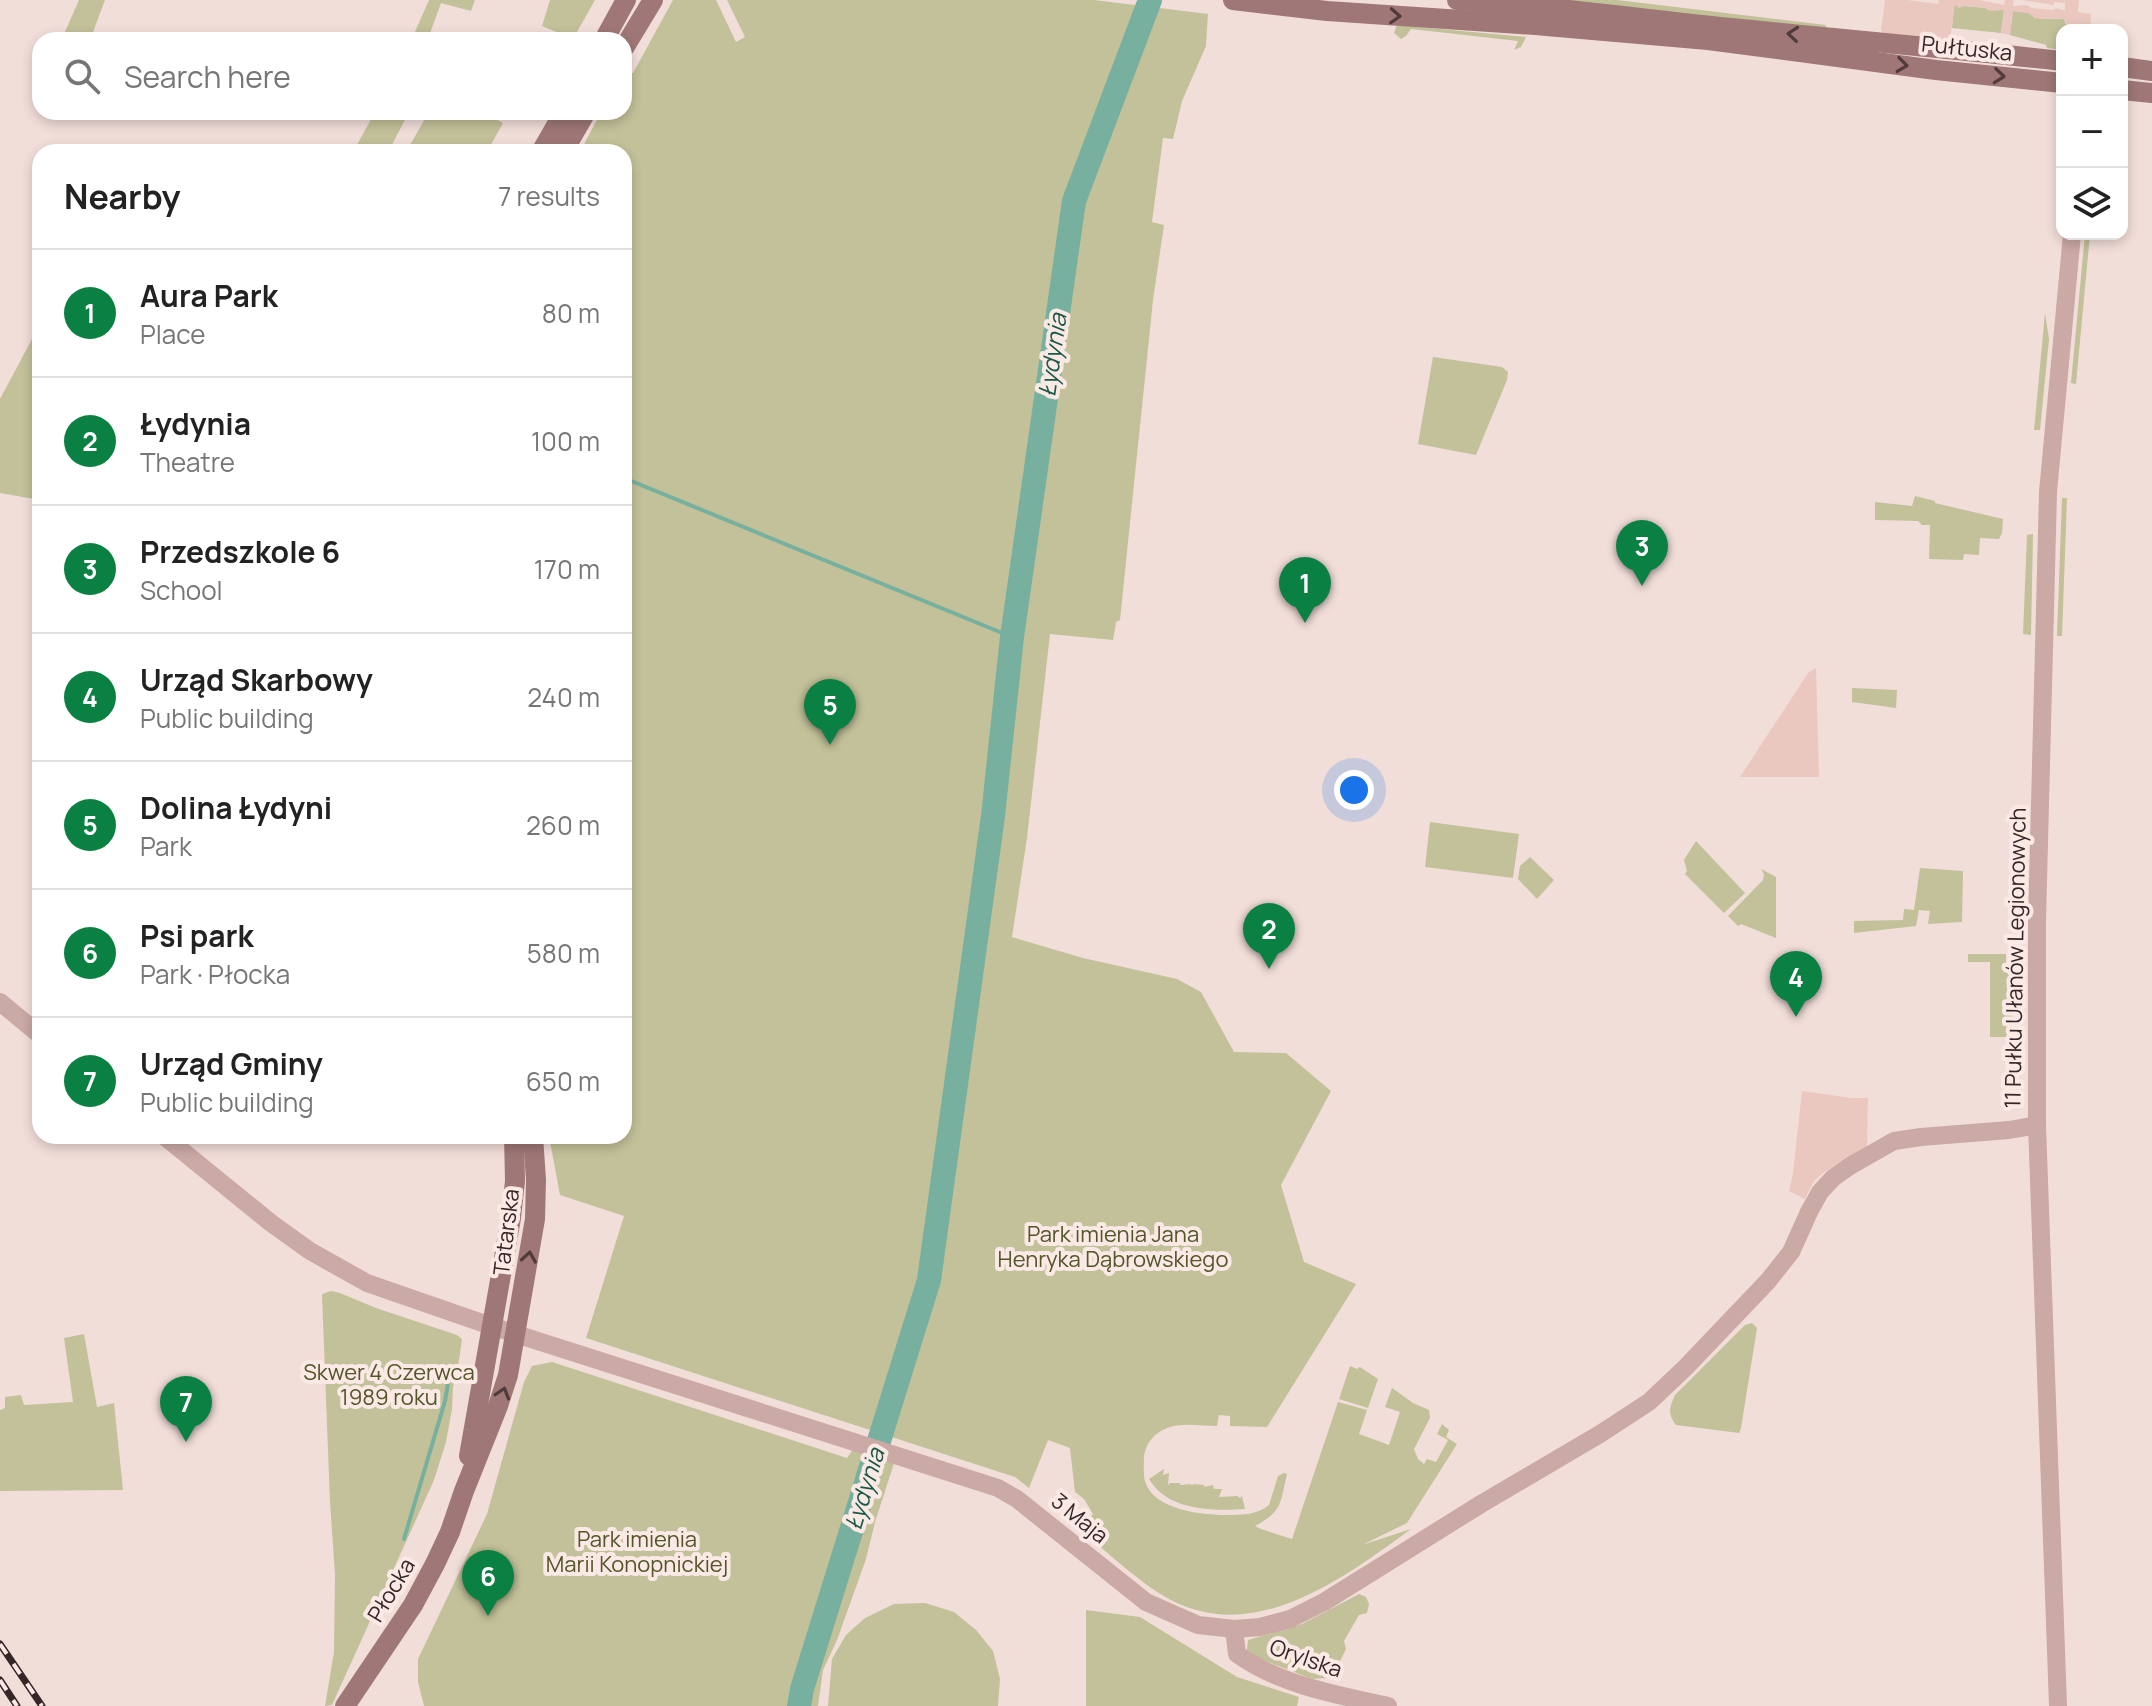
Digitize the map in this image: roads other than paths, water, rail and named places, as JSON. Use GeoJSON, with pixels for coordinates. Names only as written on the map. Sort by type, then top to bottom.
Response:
{"type":"FeatureCollection","features":[{"type":"Feature","properties":{"kind":"main road"},"geometry":{"type":"LineString","coordinates":[[608,32],[626,0]]}},
{"type":"Feature","properties":{"kind":"main road"},"geometry":{"type":"LineString","coordinates":[[632,35],[653,0]]}},
{"type":"Feature","properties":{"kind":"main road"},"geometry":{"type":"LineString","coordinates":[[1233,0],[1327,11],[1869,50]]}},
{"type":"Feature","properties":{"kind":"main road"},"geometry":{"type":"LineString","coordinates":[[1457,0],[1512,3],[1709,26],[1869,50]]}},
{"type":"Feature","properties":{"kind":"main road","name":"Pułtuska"},"geometry":{"type":"LineString","coordinates":[[1869,50],[2056,61]]}},
{"type":"Feature","properties":{"kind":"main road","name":"Pułtuska"},"geometry":{"type":"LineString","coordinates":[[1869,50],[2056,82]]}},
{"type":"Feature","properties":{"kind":"main road"},"geometry":{"type":"LineString","coordinates":[[2128,68],[2152,71]]}},
{"type":"Feature","properties":{"kind":"main road"},"geometry":{"type":"LineString","coordinates":[[2128,91],[2152,93]]}},
{"type":"Feature","properties":{"kind":"main road"},"geometry":{"type":"LineString","coordinates":[[546,144],[559,120]]}},
{"type":"Feature","properties":{"kind":"main road"},"geometry":{"type":"LineString","coordinates":[[568,144],[581,120]]}},
{"type":"Feature","properties":{"kind":"main road","name":"Tatarska"},"geometry":{"type":"LineString","coordinates":[[491,1326],[511,1218],[515,1181],[514,1144]]}},
{"type":"Feature","properties":{"kind":"main road","name":"Tatarska"},"geometry":{"type":"LineString","coordinates":[[515,1334],[535,1219],[534,1144]]}},
{"type":"Feature","properties":{"kind":"main road","name":"Płocka"},"geometry":{"type":"LineString","coordinates":[[464,1491],[491,1326]]}},
{"type":"Feature","properties":{"kind":"main road","name":"Płocka"},"geometry":{"type":"LineString","coordinates":[[345,1706],[413,1605],[450,1532],[498,1406],[508,1375],[515,1334]]}},
{"type":"Feature","properties":{"kind":"street","name":"11 Pułku Ułanów Legionowych"},"geometry":{"type":"LineString","coordinates":[[2058,1706],[2037,1125],[2037,921],[2048,492],[2071,240]]}},
{"type":"Feature","properties":{"kind":"street"},"geometry":{"type":"LineString","coordinates":[[0,1002],[32,1028]]}},
{"type":"Feature","properties":{"kind":"street","name":"3 Maja"},"geometry":{"type":"LineString","coordinates":[[174,1144],[271,1223],[310,1251],[367,1283],[515,1334],[998,1488],[1017,1499],[1146,1602],[1198,1625],[1234,1629],[1260,1627],[1290,1619],[1324,1602],[1649,1402],[1747,1305],[1791,1252],[1820,1192],[1833,1178],[1894,1141],[2037,1125]]}},
{"type":"Feature","properties":{"kind":"street","name":"Orylska"},"geometry":{"type":"LineString","coordinates":[[1234,1629],[1237,1654],[1257,1668],[1329,1694],[1388,1706]]}},
{"type":"Feature","properties":{"kind":"waterway","name":"Łydynia"},"geometry":{"type":"LineString","coordinates":[[799,1706],[929,1280],[993,816],[1012,637],[1074,201],[1150,0]]}},
{"type":"Feature","properties":{"kind":"waterway"},"geometry":{"type":"LineString","coordinates":[[632,481],[1012,637]]}},
{"type":"Feature","properties":{"kind":"waterway"},"geometry":{"type":"LineString","coordinates":[[404,1539],[445,1401],[449,1378],[447,1366]]}},
{"type":"Feature","properties":{"kind":"railway"},"geometry":{"type":"LineString","coordinates":[[0,1644],[42,1706]]}},
{"type":"Feature","properties":{"kind":"railway"},"geometry":{"type":"LineString","coordinates":[[0,1680],[17,1706]]}},
{"type":"Feature","properties":{"kind":"place","name":"Przedszkole 6"},"geometry":{"type":"Point","coordinates":[1642,586]}},
{"type":"Feature","properties":{"kind":"place","name":"Aura Park"},"geometry":{"type":"Point","coordinates":[1305,623]}},
{"type":"Feature","properties":{"kind":"place","name":"Dolina Łydyni"},"geometry":{"type":"Point","coordinates":[830,745]}},
{"type":"Feature","properties":{"kind":"place","name":"Łydynia"},"geometry":{"type":"Point","coordinates":[1269,969]}},
{"type":"Feature","properties":{"kind":"place","name":"Urząd Skarbowy"},"geometry":{"type":"Point","coordinates":[1796,1017]}},
{"type":"Feature","properties":{"kind":"place","name":"Urząd Gminy"},"geometry":{"type":"Point","coordinates":[186,1442]}},
{"type":"Feature","properties":{"kind":"place","name":"Psi park"},"geometry":{"type":"Point","coordinates":[488,1616]}},
{"type":"Feature","properties":{"kind":"park label","name":"Park imienia Jana Henryka Dąbrowskiego"},"geometry":{"type":"Point","coordinates":[1113,1246]}},
{"type":"Feature","properties":{"kind":"park label","name":"Skwer 4 Czerwca 1989 roku"},"geometry":{"type":"Point","coordinates":[389,1384]}},
{"type":"Feature","properties":{"kind":"park label","name":"Park imienia Marii Konopnickiej"},"geometry":{"type":"Point","coordinates":[637,1552]}}]}
